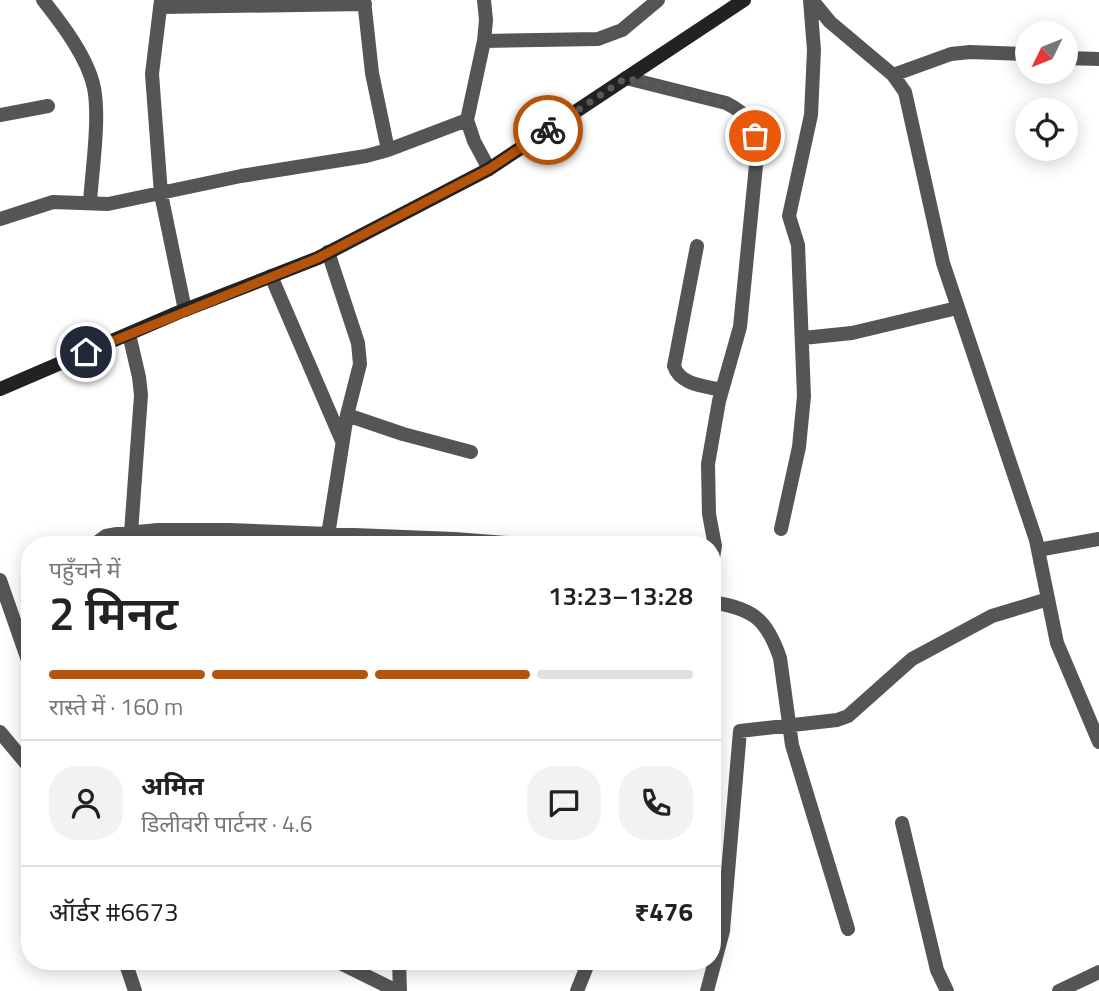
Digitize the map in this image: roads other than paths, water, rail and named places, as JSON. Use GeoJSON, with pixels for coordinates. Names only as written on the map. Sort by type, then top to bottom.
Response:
{"type":"FeatureCollection","features":[{"type":"Feature","properties":{"kind":"street"},"geometry":{"type":"LineString","coordinates":[[43,0],[69,34],[94,88],[90,202]]}},
{"type":"Feature","properties":{"kind":"street"},"geometry":{"type":"LineString","coordinates":[[484,0],[484,41],[467,120],[474,141],[489,169]]}},
{"type":"Feature","properties":{"kind":"street"},"geometry":{"type":"LineString","coordinates":[[484,41],[598,39],[622,30],[659,0]]}},
{"type":"Feature","properties":{"kind":"street"},"geometry":{"type":"LineString","coordinates":[[0,389],[328,252],[489,169],[744,0]]}},
{"type":"Feature","properties":{"kind":"street"},"geometry":{"type":"LineString","coordinates":[[811,0],[830,22],[893,75],[905,92],[943,263],[1038,550],[1057,643],[1099,742]]}},
{"type":"Feature","properties":{"kind":"street"},"geometry":{"type":"LineString","coordinates":[[781,529],[800,447],[804,396],[798,245],[789,216],[811,115],[814,50],[811,0]]}},
{"type":"Feature","properties":{"kind":"street"},"geometry":{"type":"LineString","coordinates":[[185,310],[161,194],[152,74],[161,3],[365,2],[372,73],[388,150]]}},
{"type":"Feature","properties":{"kind":"street"},"geometry":{"type":"LineString","coordinates":[[893,75],[951,54],[1015,54]]}},
{"type":"Feature","properties":{"kind":"street"},"geometry":{"type":"LineString","coordinates":[[1078,58],[1099,59]]}},
{"type":"Feature","properties":{"kind":"street"},"geometry":{"type":"LineString","coordinates":[[626,78],[726,103],[741,111],[749,120],[758,145],[740,327],[722,390],[708,464],[709,514],[713,536]]}},
{"type":"Feature","properties":{"kind":"street"},"geometry":{"type":"LineString","coordinates":[[0,116],[48,106]]}},
{"type":"Feature","properties":{"kind":"street"},"geometry":{"type":"LineString","coordinates":[[0,219],[53,202],[108,204],[241,176],[388,150],[467,120]]}},
{"type":"Feature","properties":{"kind":"street"},"geometry":{"type":"LineString","coordinates":[[697,246],[674,366],[676,374],[683,379],[722,390]]}},
{"type":"Feature","properties":{"kind":"street"},"geometry":{"type":"LineString","coordinates":[[328,252],[360,352],[328,535]]}},
{"type":"Feature","properties":{"kind":"street"},"geometry":{"type":"LineString","coordinates":[[271,276],[342,443]]}},
{"type":"Feature","properties":{"kind":"street"},"geometry":{"type":"LineString","coordinates":[[803,338],[852,333],[957,308]]}},
{"type":"Feature","properties":{"kind":"street"},"geometry":{"type":"LineString","coordinates":[[129,334],[141,395],[131,533]]}},
{"type":"Feature","properties":{"kind":"street"},"geometry":{"type":"LineString","coordinates":[[347,415],[403,434],[471,452]]}},
{"type":"Feature","properties":{"kind":"street"},"geometry":{"type":"LineString","coordinates":[[106,536],[158,530],[229,530],[360,536]]}},
{"type":"Feature","properties":{"kind":"street"},"geometry":{"type":"LineString","coordinates":[[1038,550],[1099,539]]}},
{"type":"Feature","properties":{"kind":"street"},"geometry":{"type":"LineString","coordinates":[[0,580],[21,640]]}},
{"type":"Feature","properties":{"kind":"street"},"geometry":{"type":"LineString","coordinates":[[721,938],[740,731],[837,720],[848,716],[912,659],[992,617],[1048,599]]}},
{"type":"Feature","properties":{"kind":"street"},"geometry":{"type":"LineString","coordinates":[[721,604],[750,611],[769,633],[780,658],[792,745],[848,929]]}},
{"type":"Feature","properties":{"kind":"street"},"geometry":{"type":"LineString","coordinates":[[0,732],[21,757]]}},
{"type":"Feature","properties":{"kind":"street"},"geometry":{"type":"LineString","coordinates":[[902,823],[937,970],[947,991]]}},
{"type":"Feature","properties":{"kind":"street"},"geometry":{"type":"LineString","coordinates":[[128,970],[135,991]]}},
{"type":"Feature","properties":{"kind":"street"},"geometry":{"type":"LineString","coordinates":[[355,970],[398,991],[399,970]]}},
{"type":"Feature","properties":{"kind":"street"},"geometry":{"type":"LineString","coordinates":[[578,991],[586,970]]}},
{"type":"Feature","properties":{"kind":"street"},"geometry":{"type":"LineString","coordinates":[[707,991],[713,970]]}},
{"type":"Feature","properties":{"kind":"street"},"geometry":{"type":"LineString","coordinates":[[1059,991],[1099,972]]}}]}
